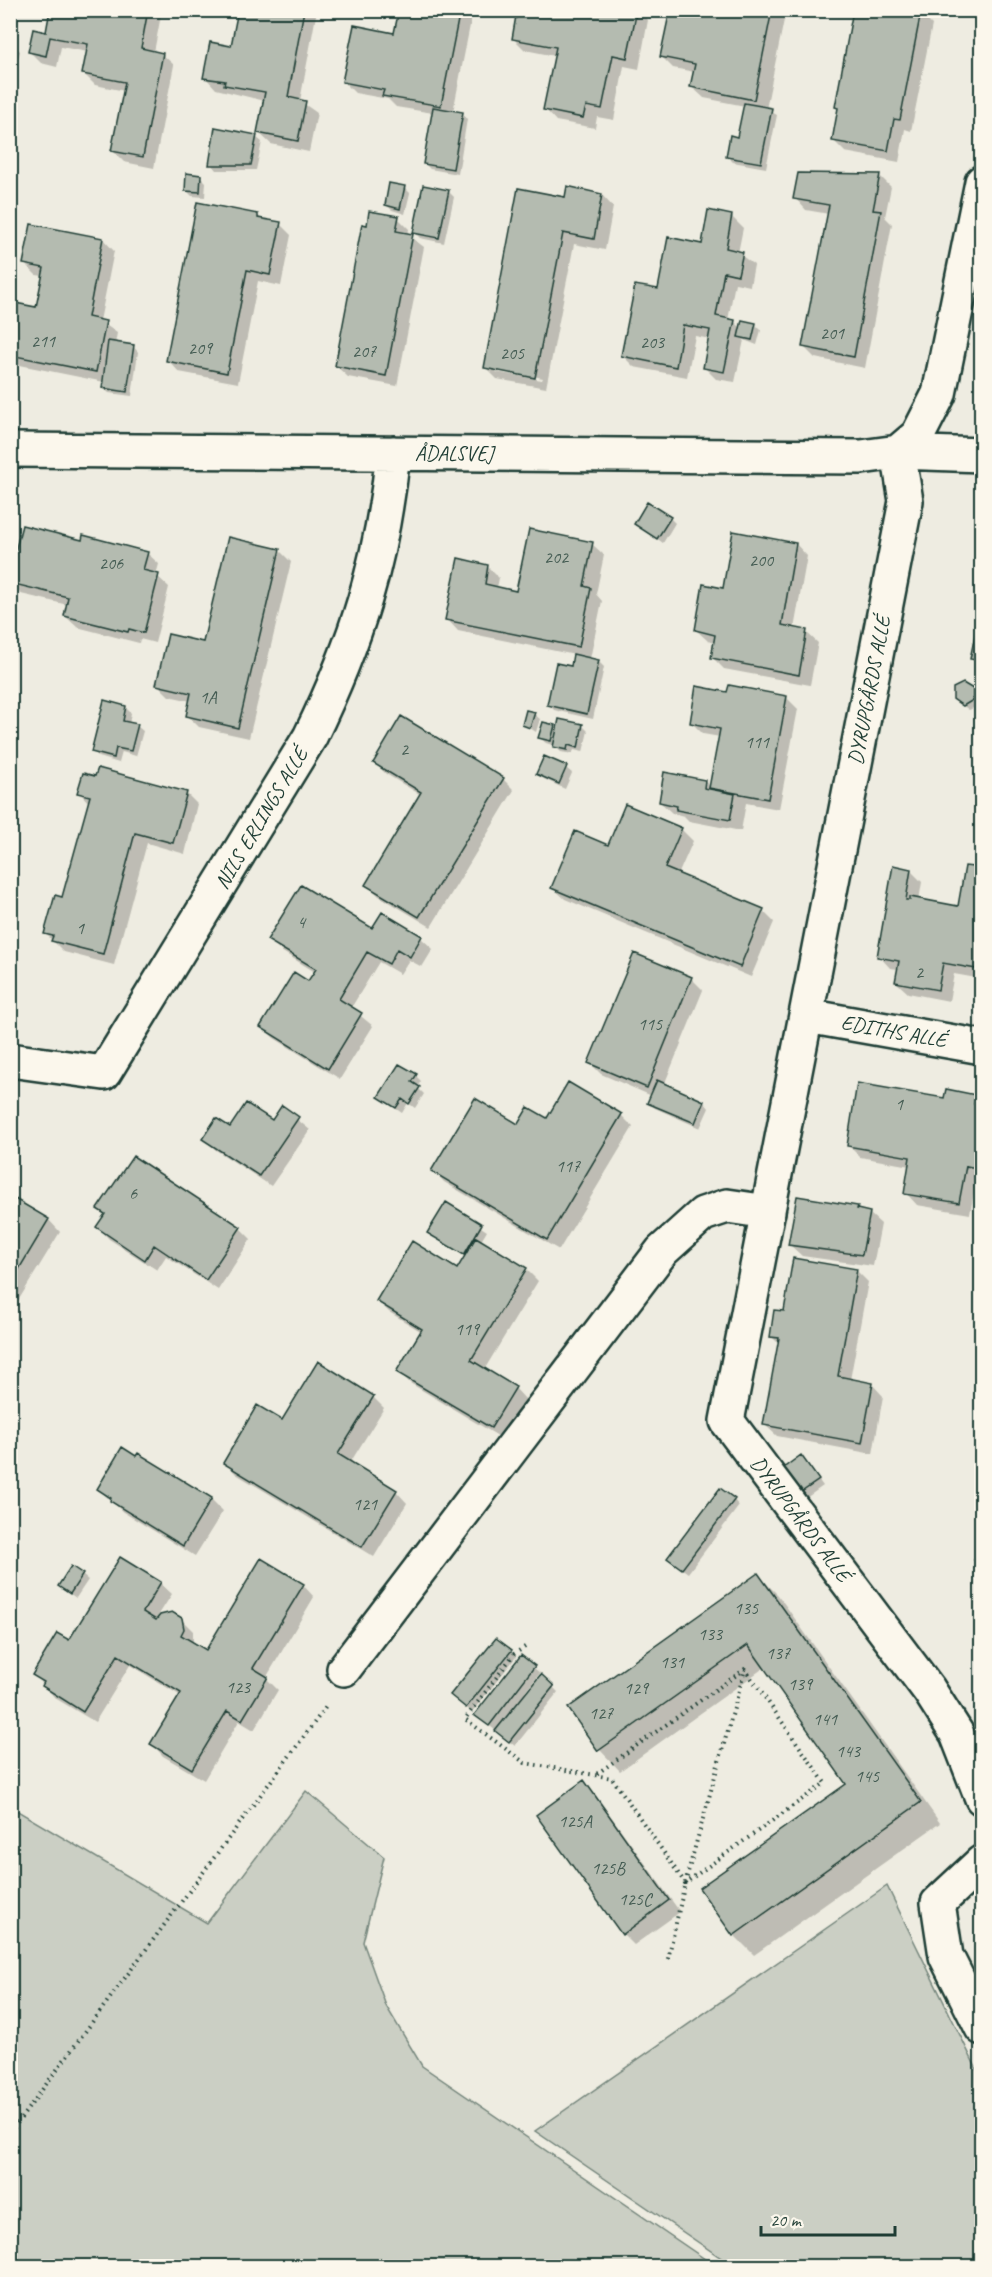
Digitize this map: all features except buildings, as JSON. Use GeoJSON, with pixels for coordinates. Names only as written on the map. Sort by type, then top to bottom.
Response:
{"type":"FeatureCollection","features":[{"type":"Feature","properties":{"kind":"street"},"geometry":{"type":"LineString","coordinates":[[898,452],[918,435],[939,393],[981,182]]}},
{"type":"Feature","properties":{"kind":"street","name":"ÅDALSVEJ"},"geometry":{"type":"LineString","coordinates":[[10,450],[861,457],[898,452],[981,455]]}},
{"type":"Feature","properties":{"kind":"street","name":"DYRUPGÅRDS ALLÉ"},"geometry":{"type":"LineString","coordinates":[[898,452],[906,501],[728,1421],[929,1690],[957,1734],[981,1798]]}},
{"type":"Feature","properties":{"kind":"street","name":"NILS ERLINGS ALLÉ"},"geometry":{"type":"LineString","coordinates":[[10,1060],[104,1073],[310,737],[331,694],[362,616],[370,586],[388,500],[393,453]]}},
{"type":"Feature","properties":{"kind":"street","name":"EDITHS ALLÉ"},"geometry":{"type":"LineString","coordinates":[[807,1016],[981,1047]]}},
{"type":"Feature","properties":{"kind":"street"},"geometry":{"type":"LineString","coordinates":[[344,1669],[662,1251],[703,1214],[728,1206],[768,1212]]}},
{"type":"Feature","properties":{"kind":"street"},"geometry":{"type":"LineString","coordinates":[[981,1862],[938,1903],[946,1956],[981,2028]]}},
{"type":"Feature","properties":{"kind":"path"},"geometry":{"type":"LineString","coordinates":[[525,1647],[514,1654],[465,1719],[525,1763],[612,1778],[685,1882]]}},
{"type":"Feature","properties":{"kind":"path"},"geometry":{"type":"LineString","coordinates":[[10,2133],[343,1685],[344,1669]]}},
{"type":"Feature","properties":{"kind":"path"},"geometry":{"type":"LineString","coordinates":[[595,1775],[745,1669]]}},
{"type":"Feature","properties":{"kind":"path"},"geometry":{"type":"LineString","coordinates":[[685,1882],[825,1783],[745,1669]]}},
{"type":"Feature","properties":{"kind":"path"},"geometry":{"type":"LineString","coordinates":[[668,1959],[685,1882],[745,1669]]}},
{"type":"Feature","properties":{"kind":"shaded area"},"geometry":{"type":"Polygon","coordinates":[[[306,1791],[384,1857],[363,1942],[386,2006],[422,2066],[715,2266],[11,2266],[11,1807],[207,1923],[306,1791]]]}},
{"type":"Feature","properties":{"kind":"shaded area"},"geometry":{"type":"Polygon","coordinates":[[[887,1886],[981,2078],[981,2266],[733,2266],[535,2131],[887,1886]]]}}]}
